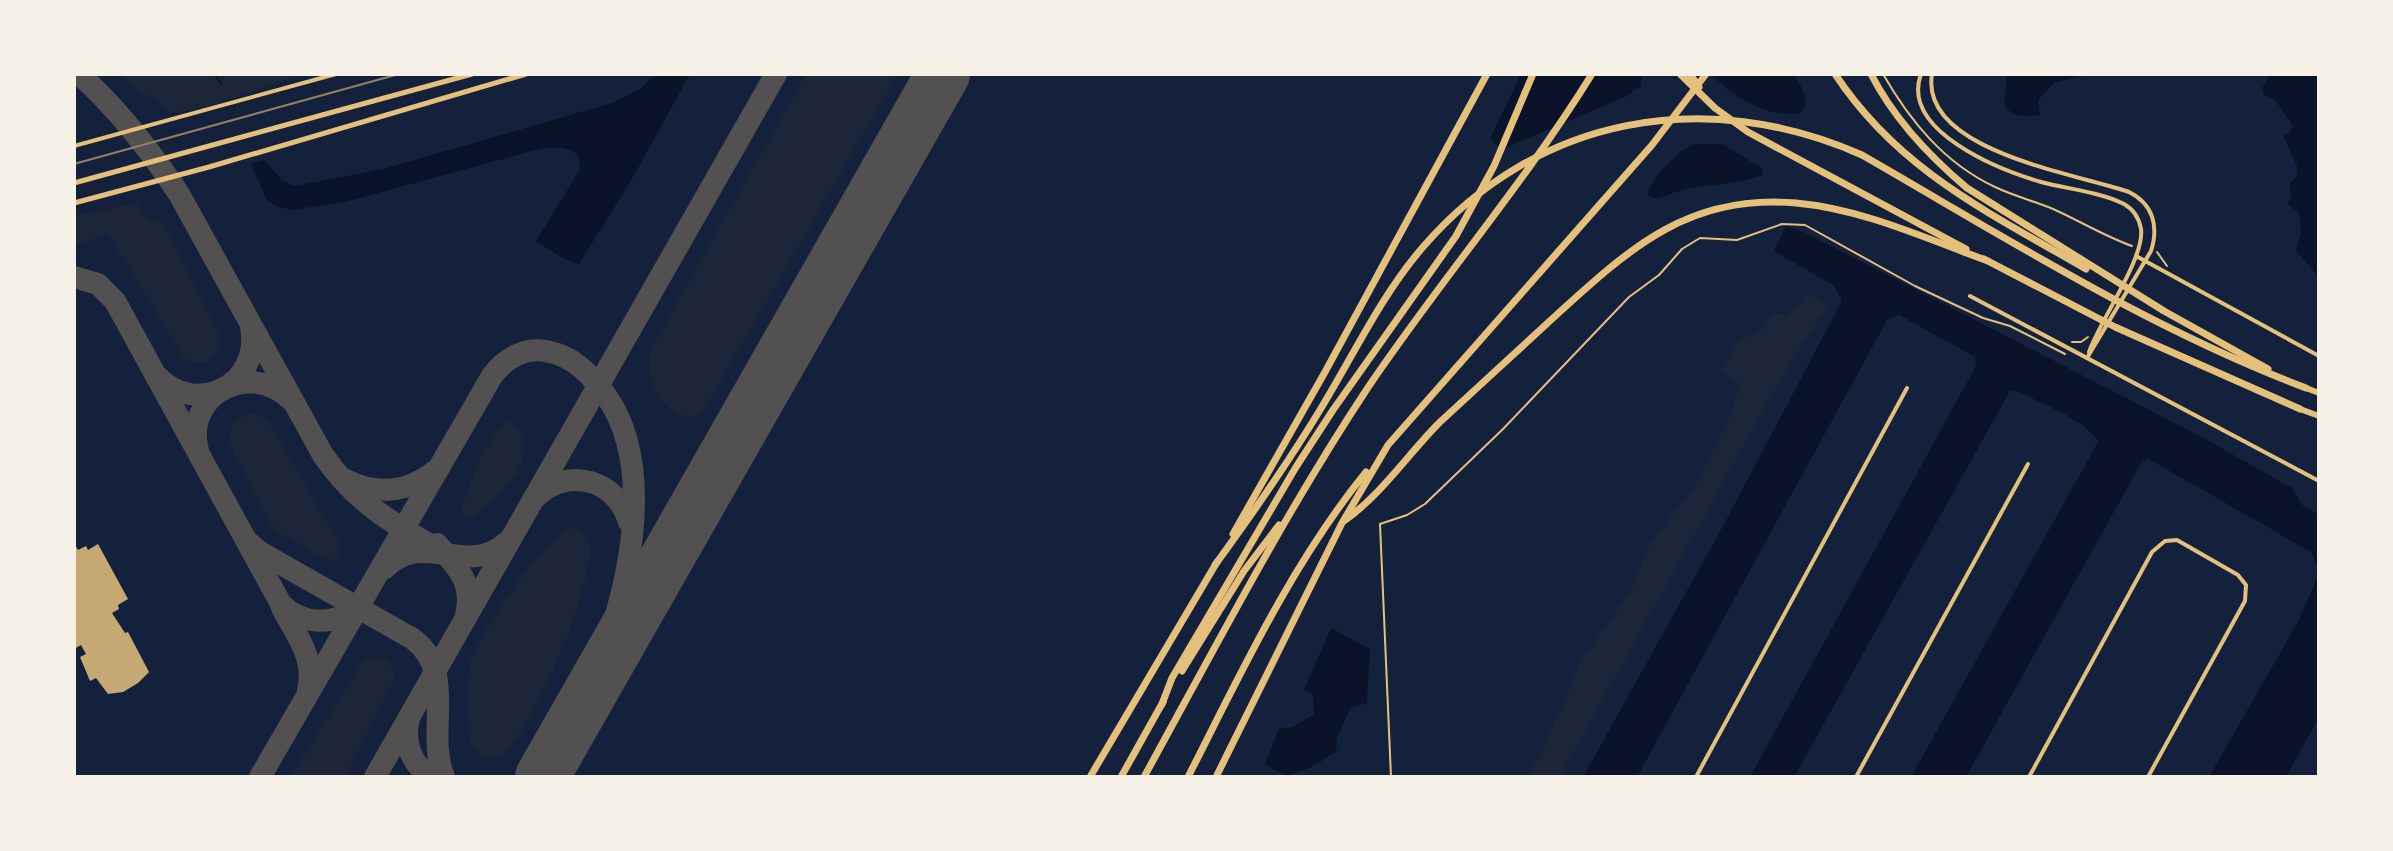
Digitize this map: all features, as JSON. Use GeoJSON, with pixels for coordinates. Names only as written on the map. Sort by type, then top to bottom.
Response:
{"type":"FeatureCollection","features":[{"type":"Feature","properties":{"kind":"highway"},"geometry":{"type":"LineString","coordinates":[[1090,777],[1325,372],[1487,74]]}},
{"type":"Feature","properties":{"kind":"highway"},"geometry":{"type":"LineString","coordinates":[[1162,704],[1172,678],[1296,467],[1456,236],[1494,166],[1533,74]]}},
{"type":"Feature","properties":{"kind":"highway"},"geometry":{"type":"LineString","coordinates":[[1144,777],[1299,497],[1379,371],[1592,74]]}},
{"type":"Feature","properties":{"kind":"highway"},"geometry":{"type":"LineString","coordinates":[[1680,74],[1715,108],[1767,143],[2115,327],[2319,416]]}},
{"type":"Feature","properties":{"kind":"highway"},"geometry":{"type":"LineString","coordinates":[[1690,74],[1715,108]]}},
{"type":"Feature","properties":{"kind":"highway"},"geometry":{"type":"LineString","coordinates":[[1188,777],[1284,596],[1328,522],[1388,445],[1652,145],[1706,74]]}},
{"type":"Feature","properties":{"kind":"highway"},"geometry":{"type":"LineString","coordinates":[[1835,74],[1881,132],[1931,176],[1966,200],[2306,388]]}},
{"type":"Feature","properties":{"kind":"highway"},"geometry":{"type":"LineString","coordinates":[[1871,74],[1911,133],[1951,174],[1986,202],[2111,280]]}},
{"type":"Feature","properties":{"kind":"highway"},"geometry":{"type":"LineString","coordinates":[[1215,565],[1288,461],[1396,283],[1422,248],[1460,209],[1512,170],[1575,140],[1624,125],[1702,117],[1777,125],[1834,142],[1862,155],[2126,307],[2221,354],[2319,393]]}},
{"type":"Feature","properties":{"kind":"highway"},"geometry":{"type":"LineString","coordinates":[[1342,523],[1364,507],[1440,422],[1622,256],[1658,232],[1691,217],[1729,207],[1764,203],[1809,205],[1882,222],[1988,261]]}},
{"type":"Feature","properties":{"kind":"highway"},"geometry":{"type":"LineString","coordinates":[[1216,777],[1342,523],[1388,445]]}},
{"type":"Feature","properties":{"kind":"highway"},"geometry":{"type":"LineString","coordinates":[[1121,777],[1244,571],[1299,497]]}},
{"type":"Feature","properties":{"kind":"street"},"geometry":{"type":"LineString","coordinates":[[74,146],[336,74]]}},
{"type":"Feature","properties":{"kind":"street"},"geometry":{"type":"LineString","coordinates":[[74,203],[209,167],[526,74]]}},
{"type":"Feature","properties":{"kind":"street"},"geometry":{"type":"LineString","coordinates":[[1921,74],[1918,91],[1922,107],[1936,128],[1952,140],[2011,171],[2128,207],[2136,215],[2141,227],[2141,243],[2094,337],[2087,358]]}},
{"type":"Feature","properties":{"kind":"street"},"geometry":{"type":"LineString","coordinates":[[1932,74],[1931,91],[1940,112],[1980,142],[2016,159],[2122,189],[2140,198],[2150,210],[2155,228],[2154,243],[2087,358]]}},
{"type":"Feature","properties":{"kind":"street"},"geometry":{"type":"LineString","coordinates":[[74,183],[469,75]]}},
{"type":"Feature","properties":{"kind":"street"},"geometry":{"type":"LineString","coordinates":[[2134,254],[2319,356]]}},
{"type":"Feature","properties":{"kind":"street"},"geometry":{"type":"LineString","coordinates":[[1970,296],[2319,481]]}},
{"type":"Feature","properties":{"kind":"street"},"geometry":{"type":"LineString","coordinates":[[1696,777],[1907,388]]}},
{"type":"Feature","properties":{"kind":"street"},"geometry":{"type":"LineString","coordinates":[[1856,777],[2028,464]]}},
{"type":"Feature","properties":{"kind":"street"},"geometry":{"type":"LineString","coordinates":[[2029,777],[2152,552],[2165,541],[2177,540],[2238,575],[2246,585],[2245,601],[2148,777]]}},
{"type":"Feature","properties":{"kind":"path"},"geometry":{"type":"LineString","coordinates":[[1883,74],[1911,119],[1957,164],[1998,188],[2132,246],[2134,254]]}},
{"type":"Feature","properties":{"kind":"path"},"geometry":{"type":"LineString","coordinates":[[1391,777],[1380,524],[1407,515],[1425,504],[1503,429],[1629,297],[1659,275],[1674,256],[1694,241],[1706,238],[1737,240],[1782,224],[1805,225],[1915,286],[1983,318],[2010,326],[2065,354],[2071,342],[2081,342],[2090,334]]}},
{"type":"Feature","properties":{"kind":"shaded area"},"geometry":{"type":"Polygon","coordinates":[[[121,74],[306,74],[207,107],[170,113],[155,97],[139,93],[121,74]]]}},
{"type":"Feature","properties":{"kind":"shaded area"},"geometry":{"type":"Polygon","coordinates":[[[657,74],[690,74],[632,179],[579,264],[564,259],[536,241],[579,171],[577,154],[566,149],[532,151],[345,202],[291,210],[266,199],[251,163],[264,160],[283,181],[295,186],[383,169],[612,103],[640,89],[657,74]]]}},
{"type":"Feature","properties":{"kind":"shaded area"},"geometry":{"type":"Polygon","coordinates":[[[806,74],[898,74],[705,409],[698,414],[683,416],[663,402],[654,387],[651,348],[806,74]]]}},
{"type":"Feature","properties":{"kind":"shaded area"},"geometry":{"type":"Polygon","coordinates":[[[1521,74],[1641,74],[1641,85],[1629,95],[1503,149],[1491,137],[1521,74]]]}},
{"type":"Feature","properties":{"kind":"shaded area"},"geometry":{"type":"Polygon","coordinates":[[[1712,74],[1794,74],[1804,93],[1804,108],[1801,113],[1789,114],[1764,109],[1729,91],[1712,74]]]}},
{"type":"Feature","properties":{"kind":"shaded area"},"geometry":{"type":"Polygon","coordinates":[[[2007,74],[2088,74],[2054,83],[2038,100],[2040,115],[2024,116],[2011,112],[2004,104],[2007,74]]]}},
{"type":"Feature","properties":{"kind":"shaded area"},"geometry":{"type":"Polygon","coordinates":[[[2268,74],[2319,74],[2319,277],[2296,251],[2301,231],[2299,213],[2287,203],[2292,197],[2289,184],[2297,176],[2297,166],[2283,135],[2290,132],[2293,126],[2276,101],[2263,94],[2262,88],[2269,78],[2268,74]]]}},
{"type":"Feature","properties":{"kind":"shaded area"},"geometry":{"type":"Polygon","coordinates":[[[1695,144],[1722,144],[1763,169],[1762,175],[1684,190],[1661,198],[1649,196],[1647,192],[1667,164],[1695,144]]]}},
{"type":"Feature","properties":{"kind":"shaded area"},"geometry":{"type":"Polygon","coordinates":[[[137,203],[147,217],[164,225],[220,333],[220,348],[208,361],[199,363],[183,357],[108,234],[74,245],[74,216],[137,203]]]}},
{"type":"Feature","properties":{"kind":"shaded area"},"geometry":{"type":"Polygon","coordinates":[[[1786,226],[1804,232],[2198,435],[2292,488],[2302,505],[2319,515],[2319,569],[2311,552],[2147,458],[2140,465],[1966,777],[1911,777],[2098,442],[2075,420],[2019,392],[2010,391],[1794,777],[1750,777],[1976,366],[1975,357],[1899,315],[1887,320],[1637,777],[1583,777],[1722,528],[1842,301],[1834,286],[1774,251],[1786,226]]]}},
{"type":"Feature","properties":{"kind":"shaded area"},"geometry":{"type":"Polygon","coordinates":[[[1805,295],[1819,298],[1827,308],[1791,361],[1560,777],[1526,777],[1541,754],[1582,659],[1630,592],[1652,540],[1696,485],[1731,414],[1740,384],[1720,371],[1739,339],[1759,332],[1772,313],[1787,315],[1805,295]]]}},
{"type":"Feature","properties":{"kind":"shaded area"},"geometry":{"type":"Polygon","coordinates":[[[248,413],[262,416],[275,431],[339,543],[336,559],[326,559],[277,532],[266,518],[228,440],[233,422],[248,413]]]}},
{"type":"Feature","properties":{"kind":"shaded area"},"geometry":{"type":"Polygon","coordinates":[[[506,420],[514,423],[522,437],[524,449],[517,473],[475,516],[465,517],[461,509],[482,453],[506,420]]]}},
{"type":"Feature","properties":{"kind":"shaded area"},"geometry":{"type":"Polygon","coordinates":[[[569,528],[580,531],[588,540],[589,558],[574,619],[528,721],[499,758],[483,757],[470,743],[468,732],[470,663],[485,631],[513,588],[544,549],[569,528]]]}},
{"type":"Feature","properties":{"kind":"shaded area"},"geometry":{"type":"Polygon","coordinates":[[[2319,573],[2319,717],[2286,777],[2209,777],[2299,620],[2319,573]]]}},
{"type":"Feature","properties":{"kind":"shaded area"},"geometry":{"type":"Polygon","coordinates":[[[1331,628],[1370,649],[1367,703],[1350,708],[1337,739],[1336,752],[1312,767],[1286,776],[1265,765],[1279,728],[1293,727],[1314,714],[1313,695],[1304,690],[1331,628]]]}},
{"type":"Feature","properties":{"kind":"shaded area"},"geometry":{"type":"Polygon","coordinates":[[[376,656],[390,664],[393,681],[346,777],[290,777],[362,663],[376,656]]]}},
{"type":"Feature","properties":{"kind":"building"},"geometry":{"type":"Polygon","coordinates":[[[74,543],[78,550],[86,546],[88,550],[98,544],[128,599],[112,613],[125,633],[128,632],[149,672],[123,692],[108,694],[96,678],[90,681],[80,657],[86,654],[81,645],[74,649],[74,543]]]}},
{"type":"Feature","properties":{"kind":"waterway"},"geometry":{"type":"LineString","coordinates":[[215,74],[221,84]]}},
{"type":"Feature","properties":{"kind":"taxiway"},"geometry":{"type":"LineString","coordinates":[[79,74],[133,131],[179,194],[323,455],[336,472],[379,513],[448,555]]}},
{"type":"Feature","properties":{"kind":"taxiway"},"geometry":{"type":"LineString","coordinates":[[375,777],[776,74]]}},
{"type":"Feature","properties":{"kind":"taxiway"},"geometry":{"type":"LineString","coordinates":[[74,277],[98,284],[115,301],[281,604],[299,616],[320,621],[340,617],[358,606]]}},
{"type":"Feature","properties":{"kind":"taxiway"},"geometry":{"type":"LineString","coordinates":[[157,376],[173,388],[190,394],[207,394],[223,389],[237,379],[247,365],[252,347],[251,327]]}},
{"type":"Feature","properties":{"kind":"taxiway"},"geometry":{"type":"LineString","coordinates":[[260,777],[492,376],[504,363],[518,355],[541,351],[575,363],[607,397],[622,427],[631,462],[634,499],[626,576],[605,649],[580,705],[539,777]]}},
{"type":"Feature","properties":{"kind":"taxiway"},"geometry":{"type":"LineString","coordinates":[[198,451],[196,431],[200,414],[223,389],[256,383],[274,388],[290,399]]}},
{"type":"Feature","properties":{"kind":"taxiway"},"geometry":{"type":"LineString","coordinates":[[346,480],[370,488],[393,489],[415,483],[436,470]]}},
{"type":"Feature","properties":{"kind":"taxiway"},"geometry":{"type":"LineString","coordinates":[[537,496],[563,482],[590,482],[614,496],[629,522]]}},
{"type":"Feature","properties":{"kind":"taxiway"},"geometry":{"type":"LineString","coordinates":[[385,568],[400,557],[415,552],[477,556],[492,552],[508,541]]}},
{"type":"Feature","properties":{"kind":"taxiway"},"geometry":{"type":"LineString","coordinates":[[249,543],[413,639],[426,653],[438,686],[437,741],[444,777]]}},
{"type":"Feature","properties":{"kind":"taxiway"},"geometry":{"type":"LineString","coordinates":[[437,544],[466,584],[466,615]]}},
{"type":"Feature","properties":{"kind":"taxiway"},"geometry":{"type":"LineString","coordinates":[[282,608],[307,657],[308,690]]}},
{"type":"Feature","properties":{"kind":"taxiway"},"geometry":{"type":"LineString","coordinates":[[409,719],[407,736],[410,752],[418,766],[431,777]]}},
{"type":"Feature","properties":{"kind":"runway"},"geometry":{"type":"LineString","coordinates":[[542,777],[943,74]]}},
{"type":"Feature","properties":{"kind":"tram line"},"geometry":{"type":"LineString","coordinates":[[74,164],[399,74]]}}]}
